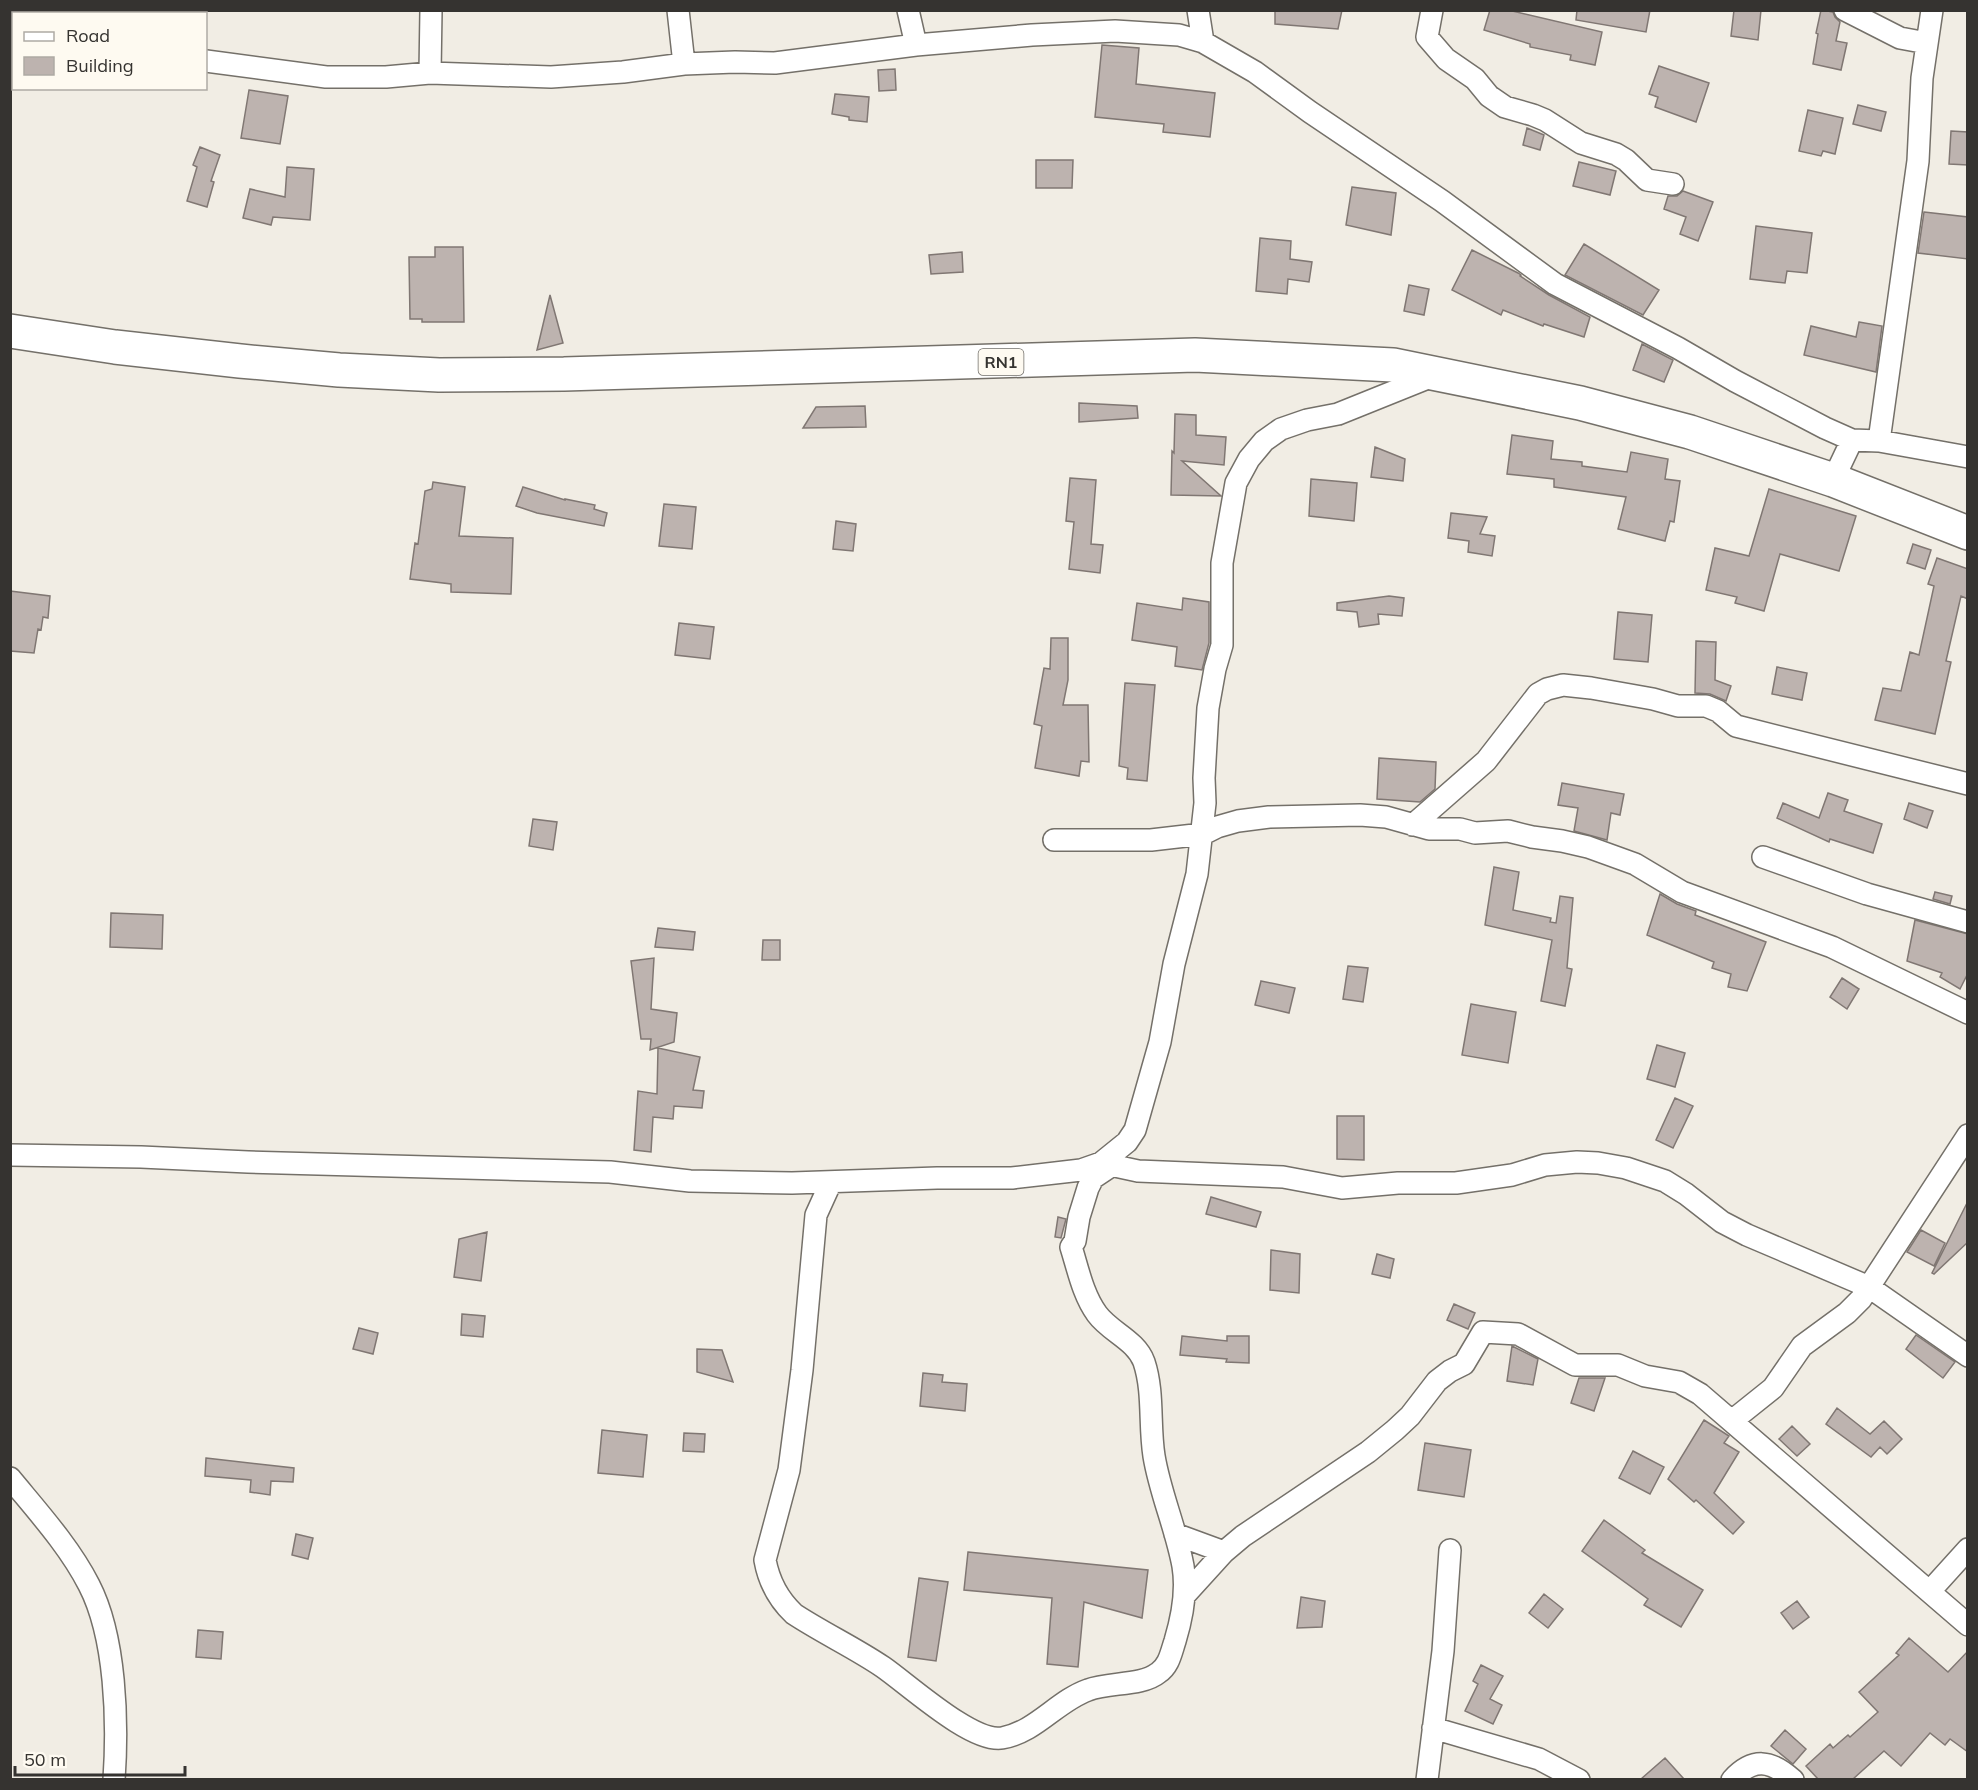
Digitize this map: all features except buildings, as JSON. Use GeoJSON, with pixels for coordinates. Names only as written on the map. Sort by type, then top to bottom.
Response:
{"type":"FeatureCollection","features":[{"type":"Feature","properties":{"kind":"highway","name":"RN1"},"geometry":{"type":"LineString","coordinates":[[10,331],[115,347],[240,361],[339,370],[439,375],[609,373],[1195,355],[1393,365],[1580,402],[1690,432],[1833,480],[1968,533]]}},
{"type":"Feature","properties":{"kind":"street"},"geometry":{"type":"LineString","coordinates":[[430,73],[431,10]]}},
{"type":"Feature","properties":{"kind":"street"},"geometry":{"type":"LineString","coordinates":[[678,10],[684,64]]}},
{"type":"Feature","properties":{"kind":"street"},"geometry":{"type":"LineString","coordinates":[[908,10],[916,45]]}},
{"type":"Feature","properties":{"kind":"street"},"geometry":{"type":"LineString","coordinates":[[1198,10],[1203,42]]}},
{"type":"Feature","properties":{"kind":"street"},"geometry":{"type":"LineString","coordinates":[[1432,10],[1427,37],[1446,59],[1475,79],[1489,96],[1504,107],[1533,115],[1581,143],[1616,154],[1626,160],[1647,180],[1673,184]]}},
{"type":"Feature","properties":{"kind":"street"},"geometry":{"type":"LineString","coordinates":[[1845,10],[1900,38],[1927,43]]}},
{"type":"Feature","properties":{"kind":"street"},"geometry":{"type":"LineString","coordinates":[[1880,441],[1918,161],[1922,78],[1932,10]]}},
{"type":"Feature","properties":{"kind":"street"},"geometry":{"type":"LineString","coordinates":[[207,61],[326,77],[386,77],[430,73],[551,77],[584,76],[684,64],[775,63],[916,45],[1032,35],[1115,31],[1179,35],[1203,42],[1255,72],[1443,201],[1555,284],[1678,348],[1796,414],[1852,440],[1880,441],[1968,457]]}},
{"type":"Feature","properties":{"kind":"street"},"geometry":{"type":"LineString","coordinates":[[831,1182],[816,1215],[802,1370],[789,1470],[765,1560],[770,1580],[781,1602],[808,1623],[882,1666],[952,1720],[976,1732],[1000,1738],[1020,1732],[1039,1722],[1064,1702],[1089,1689],[1145,1679],[1158,1674],[1169,1659],[1179,1627],[1184,1596],[1183,1567],[1151,1438],[1148,1378],[1138,1350],[1098,1316],[1088,1300],[1071,1246],[1075,1241],[1079,1217],[1093,1178],[1127,1142],[1135,1130],[1160,1042],[1174,964],[1197,874],[1203,834],[1208,708],[1222,645],[1222,563],[1236,483],[1249,459],[1264,441],[1281,429],[1307,420],[1338,414],[1438,374]]}},
{"type":"Feature","properties":{"kind":"street"},"geometry":{"type":"LineString","coordinates":[[1833,480],[1852,440]]}},
{"type":"Feature","properties":{"kind":"street"},"geometry":{"type":"LineString","coordinates":[[1413,825],[1485,761],[1538,694],[1563,685],[1653,699],[1678,706],[1706,706],[1718,711],[1736,726],[1968,784]]}},
{"type":"Feature","properties":{"kind":"street"},"geometry":{"type":"LineString","coordinates":[[1054,840],[1151,840],[1203,834],[1238,821],[1293,816],[1360,815],[1386,817],[1429,829],[1460,829],[1475,833],[1508,831],[1588,847],[1635,864],[1682,892],[1832,947],[1968,1013]]}},
{"type":"Feature","properties":{"kind":"street"},"geometry":{"type":"LineString","coordinates":[[1763,857],[1867,894],[1968,922]]}},
{"type":"Feature","properties":{"kind":"street"},"geometry":{"type":"LineString","coordinates":[[1733,1420],[1773,1388],[1802,1346],[1847,1313],[1861,1299],[1968,1135]]}},
{"type":"Feature","properties":{"kind":"street"},"geometry":{"type":"LineString","coordinates":[[10,1155],[610,1172],[690,1181],[792,1183],[1012,1178],[1106,1165],[1138,1171],[1262,1175],[1304,1180],[1341,1188],[1456,1183],[1512,1174],[1545,1165],[1577,1162],[1599,1163],[1647,1174],[1665,1181],[1722,1222],[1747,1235],[1869,1287],[1968,1356]]}},
{"type":"Feature","properties":{"kind":"street"},"geometry":{"type":"LineString","coordinates":[[1184,1596],[1224,1551],[1243,1536],[1368,1452],[1395,1430],[1410,1416],[1437,1381],[1464,1364],[1483,1332],[1518,1334],[1575,1365],[1618,1365],[1645,1376],[1679,1382],[1700,1394],[1733,1420],[1968,1625]]}},
{"type":"Feature","properties":{"kind":"street"},"geometry":{"type":"LineString","coordinates":[[10,1478],[76,1563],[99,1606],[105,1625],[112,1676],[115,1718],[114,1779]]}},
{"type":"Feature","properties":{"kind":"street"},"geometry":{"type":"LineString","coordinates":[[1174,1534],[1224,1551]]}},
{"type":"Feature","properties":{"kind":"street"},"geometry":{"type":"LineString","coordinates":[[1930,1591],[1968,1549]]}},
{"type":"Feature","properties":{"kind":"street"},"geometry":{"type":"LineString","coordinates":[[1426,1779],[1443,1651],[1450,1550]]}},
{"type":"Feature","properties":{"kind":"street"},"geometry":{"type":"LineString","coordinates":[[1433,1728],[1539,1759],[1579,1779]]}},
{"type":"Feature","properties":{"kind":"street"},"geometry":{"type":"LineString","coordinates":[[1732,1779],[1747,1767],[1766,1763],[1792,1779]]}}]}
